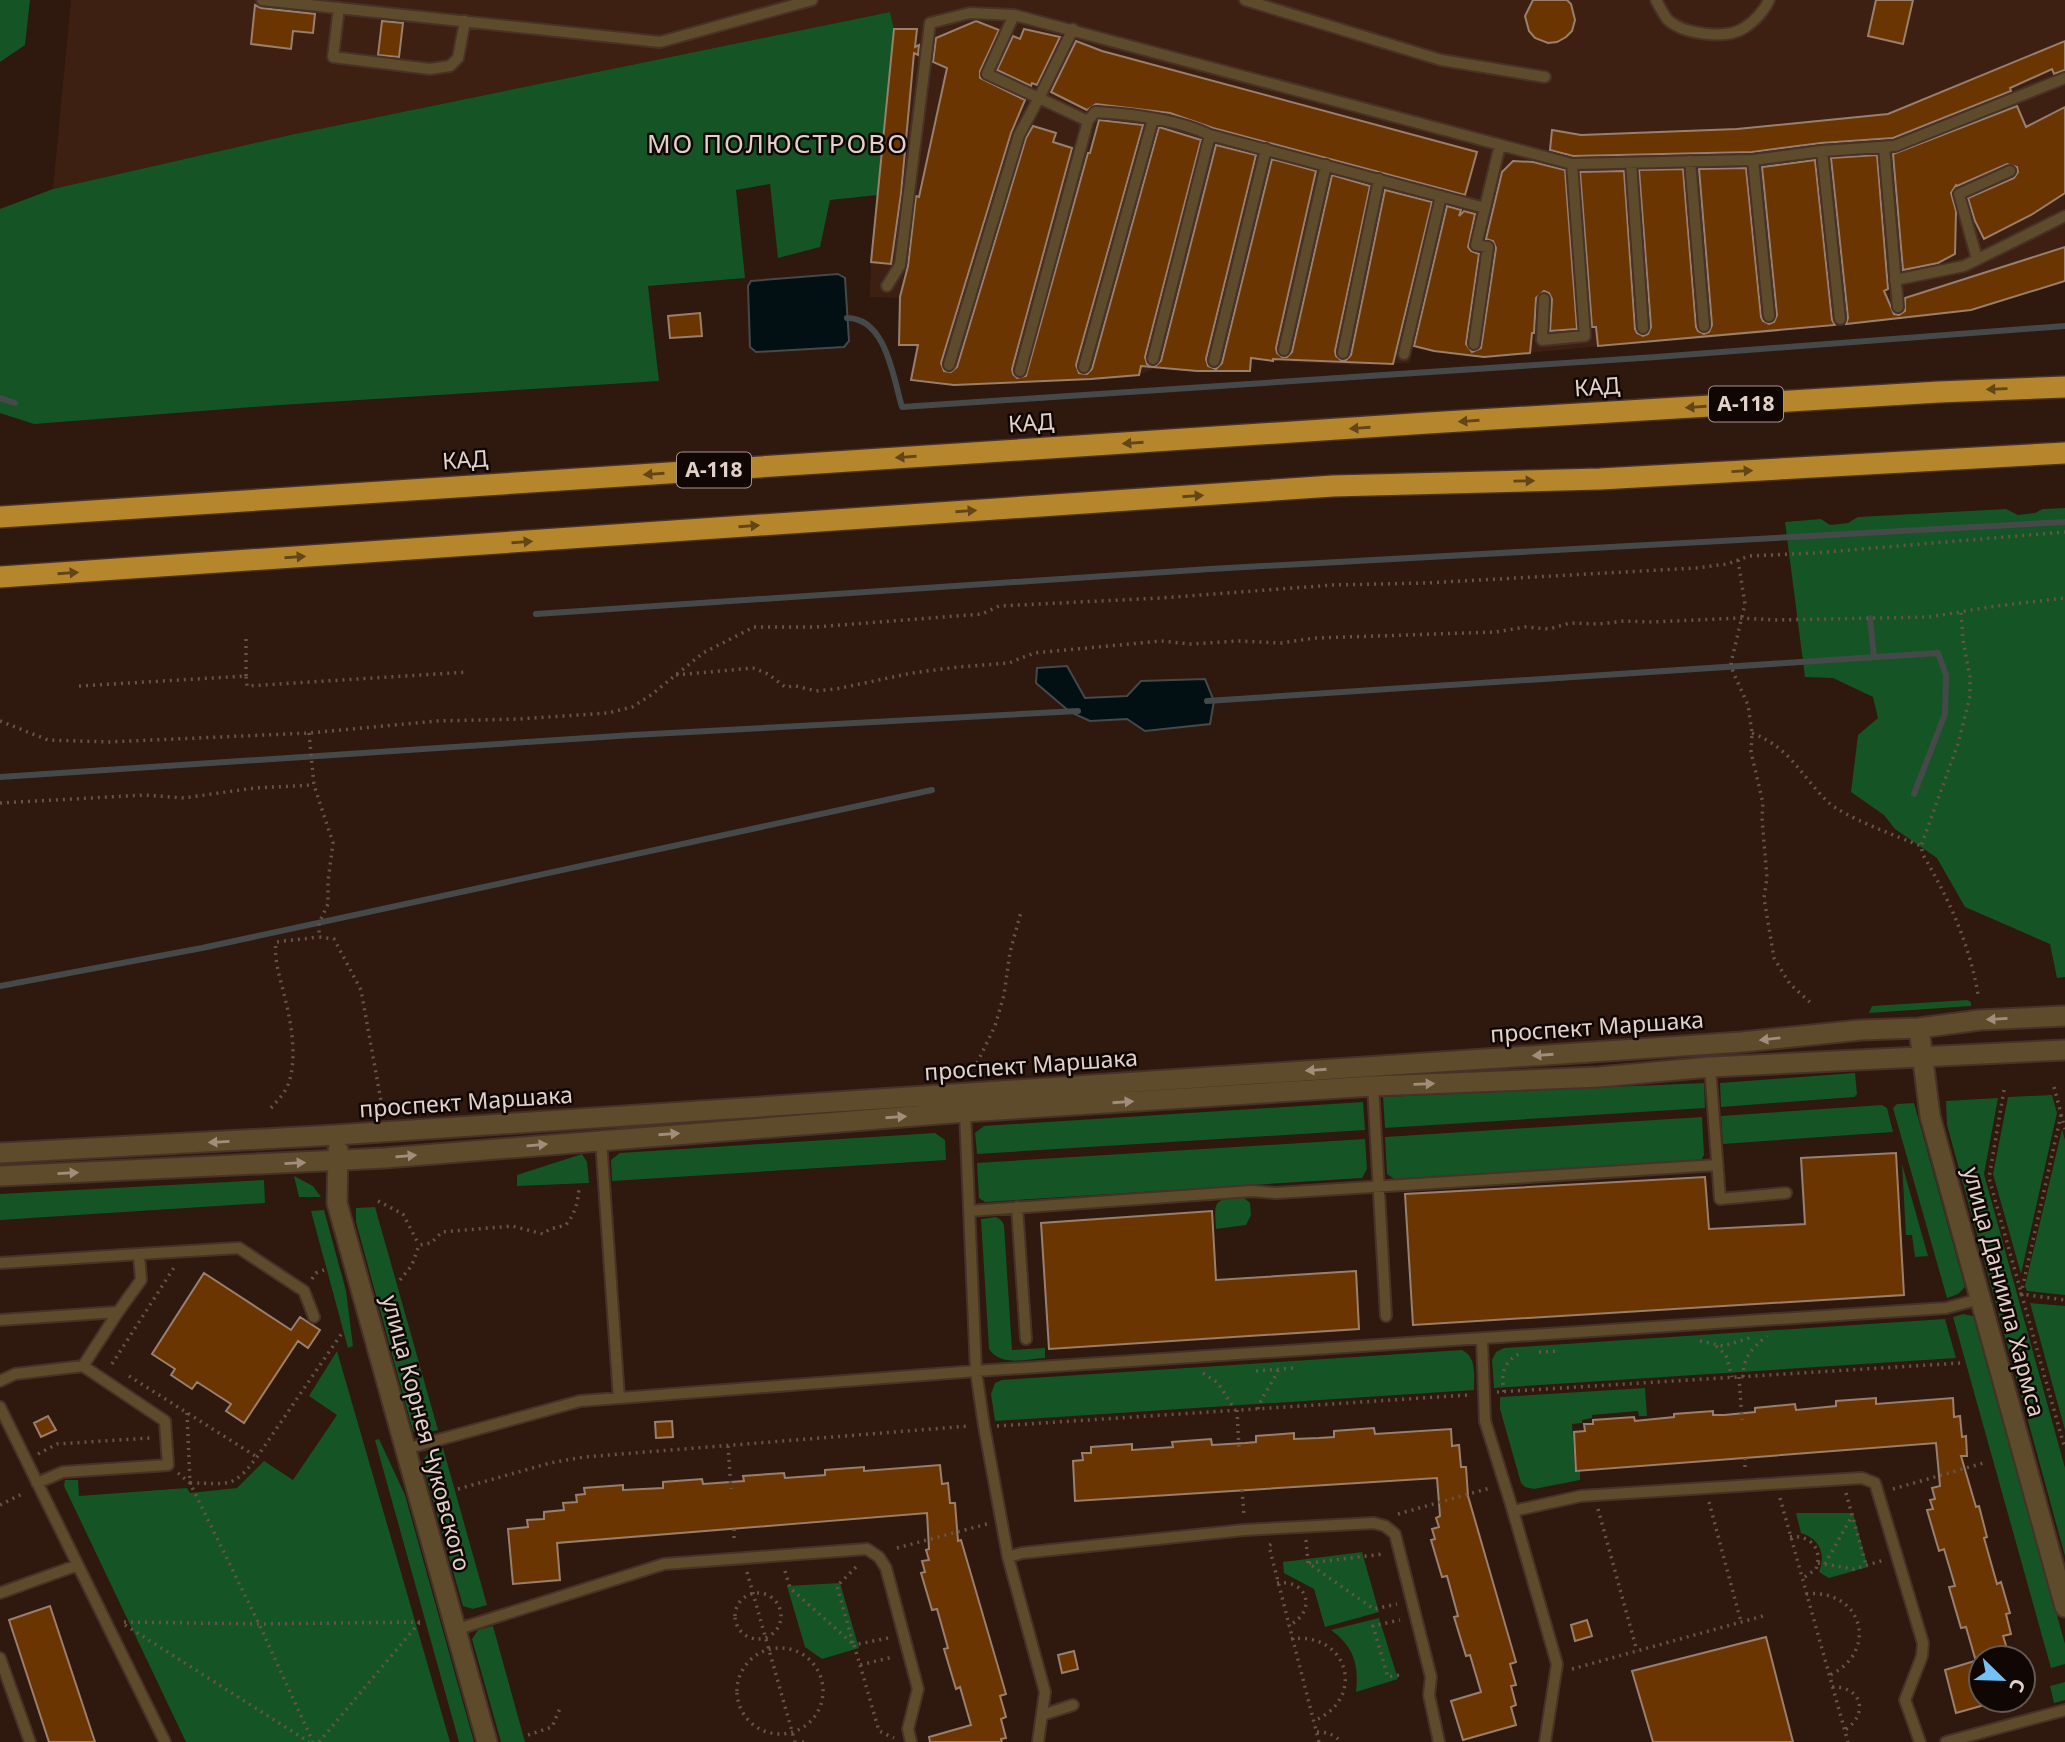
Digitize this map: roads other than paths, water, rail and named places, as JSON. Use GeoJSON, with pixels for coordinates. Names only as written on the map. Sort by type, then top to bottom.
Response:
{"type":"FeatureCollection","features":[{"type":"Feature","properties":{"kind":"highway","name":"КАД"},"geometry":{"type":"LineString","coordinates":[[0,517],[1441,422],[2065,387]]}},
{"type":"Feature","properties":{"kind":"highway"},"geometry":{"type":"LineString","coordinates":[[0,577],[1333,486],[1601,479],[2065,453]]}},
{"type":"Feature","properties":{"kind":"street","name":"проспект Маршака"},"geometry":{"type":"LineString","coordinates":[[0,1153],[336,1135],[1742,1042],[1861,1030],[1919,1028],[1980,1020],[2065,1016]]}},
{"type":"Feature","properties":{"kind":"street","name":"улица Даниила Хармса"},"geometry":{"type":"LineString","coordinates":[[1919,1028],[1930,1116],[2065,1607]]}},
{"type":"Feature","properties":{"kind":"street","name":"проспект Маршака"},"geometry":{"type":"LineString","coordinates":[[0,1176],[339,1161],[965,1112],[1373,1086],[1599,1077],[1710,1066],[2065,1050]]}},
{"type":"Feature","properties":{"kind":"street","name":"улица Корнея Чуковского"},"geometry":{"type":"LineString","coordinates":[[336,1135],[339,1161],[337,1203],[487,1742]]}},
{"type":"Feature","properties":{"kind":"lane"},"geometry":{"type":"LineString","coordinates":[[262,0],[660,42],[812,0]]}},
{"type":"Feature","properties":{"kind":"lane"},"geometry":{"type":"LineString","coordinates":[[1245,0],[1441,60],[1545,77]]}},
{"type":"Feature","properties":{"kind":"lane"},"geometry":{"type":"LineString","coordinates":[[1656,0],[1668,20],[1690,32],[1720,35],[1743,29],[1766,8],[1769,0]]}},
{"type":"Feature","properties":{"kind":"lane"},"geometry":{"type":"LineString","coordinates":[[339,8],[332,57],[430,69],[450,66],[458,58],[465,21]]}},
{"type":"Feature","properties":{"kind":"lane"},"geometry":{"type":"LineString","coordinates":[[887,286],[900,265],[930,23],[970,13],[1014,15],[1073,29],[1572,164],[1753,160],[1822,151],[1895,146],[2065,78]]}},
{"type":"Feature","properties":{"kind":"lane"},"geometry":{"type":"LineString","coordinates":[[1014,15],[987,74],[1088,121]]}},
{"type":"Feature","properties":{"kind":"lane"},"geometry":{"type":"LineString","coordinates":[[949,365],[1019,135],[1073,29]]}},
{"type":"Feature","properties":{"kind":"lane"},"geometry":{"type":"LineString","coordinates":[[1020,371],[1088,121],[1095,112],[1126,114],[1198,129],[1210,135],[1485,208]]}},
{"type":"Feature","properties":{"kind":"lane"},"geometry":{"type":"LineString","coordinates":[[1084,366],[1153,120]]}},
{"type":"Feature","properties":{"kind":"lane"},"geometry":{"type":"LineString","coordinates":[[1153,359],[1210,135]]}},
{"type":"Feature","properties":{"kind":"lane"},"geometry":{"type":"LineString","coordinates":[[1474,344],[1488,247],[1476,245],[1500,145]]}},
{"type":"Feature","properties":{"kind":"lane"},"geometry":{"type":"LineString","coordinates":[[1884,147],[1898,307]]}},
{"type":"Feature","properties":{"kind":"lane"},"geometry":{"type":"LineString","coordinates":[[1214,361],[1266,149]]}},
{"type":"Feature","properties":{"kind":"lane"},"geometry":{"type":"LineString","coordinates":[[1822,151],[1839,319]]}},
{"type":"Feature","properties":{"kind":"lane"},"geometry":{"type":"LineString","coordinates":[[1753,160],[1769,316]]}},
{"type":"Feature","properties":{"kind":"lane"},"geometry":{"type":"LineString","coordinates":[[1690,161],[1704,326]]}},
{"type":"Feature","properties":{"kind":"lane"},"geometry":{"type":"LineString","coordinates":[[1631,163],[1643,328]]}},
{"type":"Feature","properties":{"kind":"lane"},"geometry":{"type":"LineString","coordinates":[[1544,299],[1542,340],[1585,336],[1572,164]]}},
{"type":"Feature","properties":{"kind":"lane"},"geometry":{"type":"LineString","coordinates":[[1284,350],[1326,165]]}},
{"type":"Feature","properties":{"kind":"lane"},"geometry":{"type":"LineString","coordinates":[[1978,259],[1959,194],[2010,171]]}},
{"type":"Feature","properties":{"kind":"lane"},"geometry":{"type":"LineString","coordinates":[[1343,353],[1379,179]]}},
{"type":"Feature","properties":{"kind":"lane"},"geometry":{"type":"LineString","coordinates":[[1404,354],[1441,196]]}},
{"type":"Feature","properties":{"kind":"lane"},"geometry":{"type":"LineString","coordinates":[[1895,280],[1964,266],[2065,216]]}},
{"type":"Feature","properties":{"kind":"lane"},"geometry":{"type":"LineString","coordinates":[[1710,1066],[1720,1199],[1786,1193]]}},
{"type":"Feature","properties":{"kind":"lane"},"geometry":{"type":"LineString","coordinates":[[1373,1086],[1386,1316]]}},
{"type":"Feature","properties":{"kind":"lane"},"geometry":{"type":"LineString","coordinates":[[965,1112],[976,1371],[1008,1556],[1045,1692],[1038,1742]]}},
{"type":"Feature","properties":{"kind":"lane"},"geometry":{"type":"LineString","coordinates":[[601,1140],[619,1398]]}},
{"type":"Feature","properties":{"kind":"lane"},"geometry":{"type":"LineString","coordinates":[[969,1211],[1252,1191],[1276,1193],[1717,1165]]}},
{"type":"Feature","properties":{"kind":"lane"},"geometry":{"type":"LineString","coordinates":[[1017,1207],[1026,1339]]}},
{"type":"Feature","properties":{"kind":"lane"},"geometry":{"type":"LineString","coordinates":[[0,1263],[239,1248],[304,1291],[314,1317]]}},
{"type":"Feature","properties":{"kind":"lane"},"geometry":{"type":"LineString","coordinates":[[83,1366],[141,1280],[139,1254]]}},
{"type":"Feature","properties":{"kind":"lane"},"geometry":{"type":"LineString","coordinates":[[405,1449],[580,1401],[976,1371],[1946,1308],[1980,1299]]}},
{"type":"Feature","properties":{"kind":"lane"},"geometry":{"type":"LineString","coordinates":[[0,1320],[118,1312]]}},
{"type":"Feature","properties":{"kind":"lane"},"geometry":{"type":"LineString","coordinates":[[1482,1340],[1485,1420],[1556,1664],[1545,1742]]}},
{"type":"Feature","properties":{"kind":"lane"},"geometry":{"type":"LineString","coordinates":[[0,1381],[15,1374],[83,1366],[165,1421],[168,1465],[63,1472],[37,1483]]}},
{"type":"Feature","properties":{"kind":"lane"},"geometry":{"type":"LineString","coordinates":[[0,1407],[165,1742]]}},
{"type":"Feature","properties":{"kind":"lane"},"geometry":{"type":"LineString","coordinates":[[1513,1511],[1581,1496],[1862,1478],[1875,1483],[1923,1643],[1922,1656],[1905,1700],[1920,1742]]}},
{"type":"Feature","properties":{"kind":"lane"},"geometry":{"type":"LineString","coordinates":[[1008,1556],[1244,1530],[1374,1523],[1385,1526],[1395,1534],[1428,1664],[1431,1677],[1429,1695],[1439,1742]]}},
{"type":"Feature","properties":{"kind":"lane"},"geometry":{"type":"LineString","coordinates":[[455,1630],[664,1564],[867,1549],[879,1557],[886,1568],[918,1689],[908,1729],[911,1742]]}},
{"type":"Feature","properties":{"kind":"lane"},"geometry":{"type":"LineString","coordinates":[[0,1593],[78,1564]]}},
{"type":"Feature","properties":{"kind":"lane"},"geometry":{"type":"LineString","coordinates":[[0,1658],[30,1742]]}},
{"type":"Feature","properties":{"kind":"lane"},"geometry":{"type":"LineString","coordinates":[[1042,1714],[1073,1705]]}},
{"type":"Feature","properties":{"kind":"lane"},"geometry":{"type":"LineString","coordinates":[[1946,1742],[2065,1710]]}},
{"type":"Feature","properties":{"kind":"waterway"},"geometry":{"type":"LineString","coordinates":[[847,318],[860,321],[871,328],[879,338],[886,351],[902,407],[1656,357],[2065,326]]}},
{"type":"Feature","properties":{"kind":"waterway"},"geometry":{"type":"LineString","coordinates":[[0,398],[15,403]]}},
{"type":"Feature","properties":{"kind":"waterway"},"geometry":{"type":"LineString","coordinates":[[536,614],[1210,569],[2065,522]]}},
{"type":"Feature","properties":{"kind":"waterway"},"geometry":{"type":"LineString","coordinates":[[1870,618],[1874,657]]}},
{"type":"Feature","properties":{"kind":"waterway"},"geometry":{"type":"LineString","coordinates":[[1207,701],[1938,653],[1946,675],[1945,714],[1914,794]]}},
{"type":"Feature","properties":{"kind":"waterway"},"geometry":{"type":"LineString","coordinates":[[0,777],[633,735],[1078,711]]}},
{"type":"Feature","properties":{"kind":"waterway"},"geometry":{"type":"LineString","coordinates":[[0,986],[202,948],[932,790]]}},
{"type":"Feature","properties":{"kind":"district","name":"МО ПОЛЮСТРОВО"},"geometry":{"type":"Point","coordinates":[778,144]}}]}
